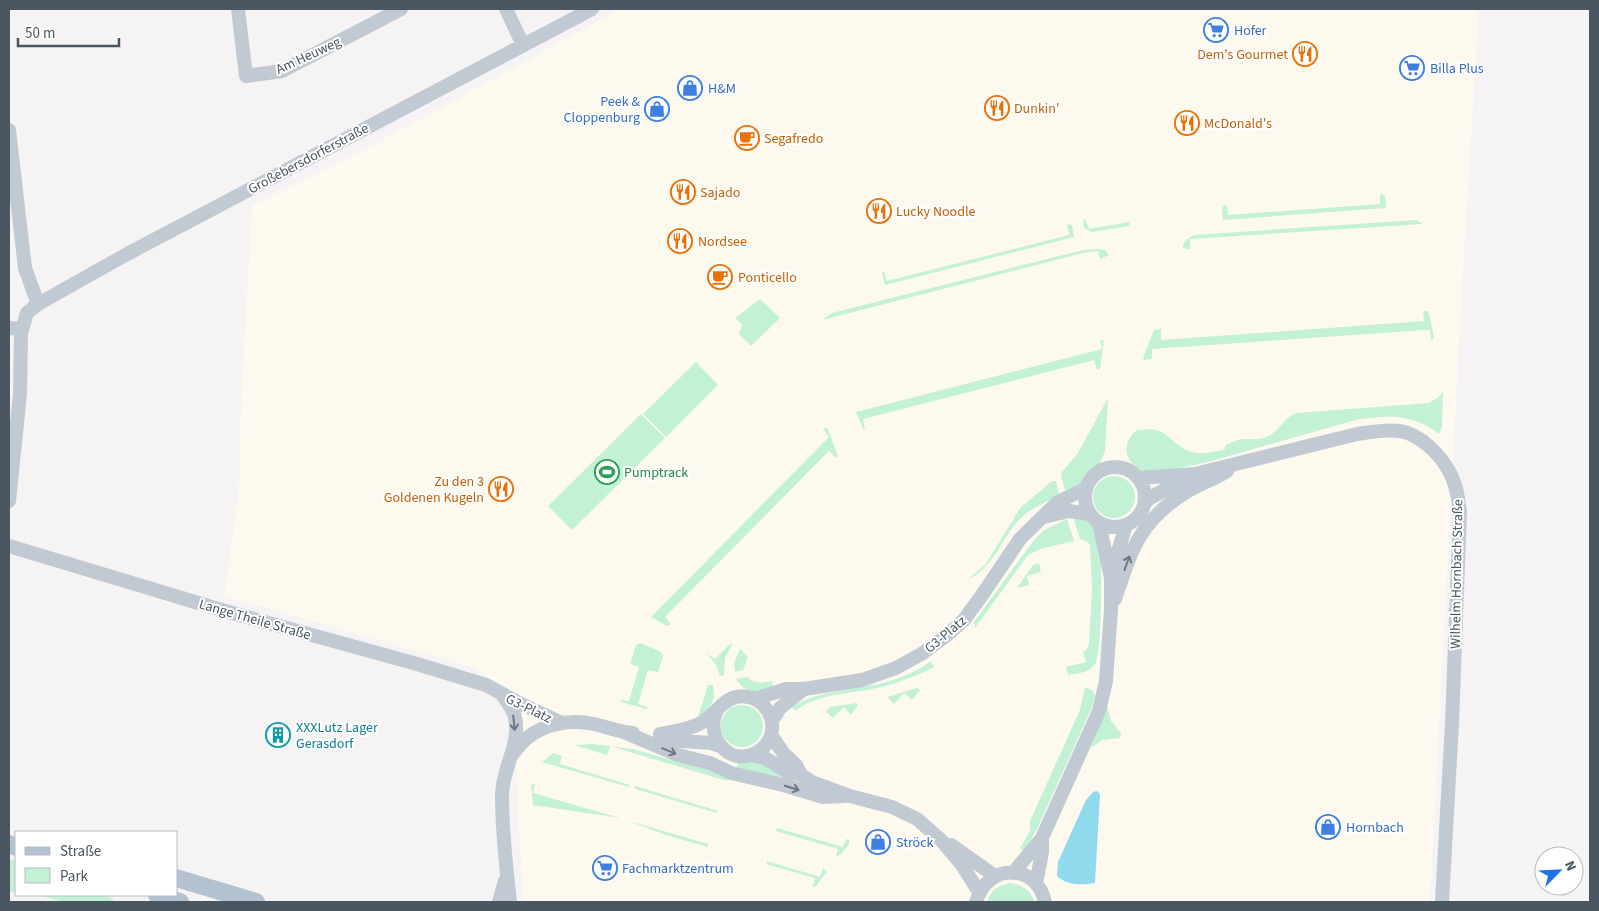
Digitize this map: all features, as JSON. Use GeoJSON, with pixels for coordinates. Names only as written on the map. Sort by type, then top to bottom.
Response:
{"type":"FeatureCollection","features":[{"type":"Feature","properties":{"kind":"main road"},"geometry":{"type":"LineString","coordinates":[[178,879],[256,902]]}},
{"type":"Feature","properties":{"kind":"main road"},"geometry":{"type":"LineString","coordinates":[[160,896],[180,902]]}},
{"type":"Feature","properties":{"kind":"street","name":"Am Heuweg"},"geometry":{"type":"LineString","coordinates":[[238,9],[246,76],[282,71],[401,9]]}},
{"type":"Feature","properties":{"kind":"street"},"geometry":{"type":"LineString","coordinates":[[506,9],[523,45]]}},
{"type":"Feature","properties":{"kind":"street","name":"Großebersdorferstraße"},"geometry":{"type":"LineString","coordinates":[[32,309],[130,252],[592,9]]}},
{"type":"Feature","properties":{"kind":"street"},"geometry":{"type":"LineString","coordinates":[[9,130],[25,268],[32,309],[15,328],[20,394],[9,501]]}},
{"type":"Feature","properties":{"kind":"street","name":"Wilhelm Hornbach Straße"},"geometry":{"type":"LineString","coordinates":[[1138,478],[1195,474],[1357,434],[1381,430],[1401,431],[1416,437],[1430,448],[1450,472],[1456,486],[1460,510],[1452,723],[1442,902]]}},
{"type":"Feature","properties":{"kind":"street","name":"Wilhelm Hornbach Straße"},"geometry":{"type":"LineString","coordinates":[[1111,609],[1133,547],[1145,527],[1162,510],[1182,495],[1245,461]]}},
{"type":"Feature","properties":{"kind":"street"},"geometry":{"type":"LineString","coordinates":[[1043,517],[1069,511],[1115,528],[1126,525],[1138,517],[1144,504],[1144,490],[1138,478],[1127,470],[1111,467],[1096,473],[1090,479],[1085,489],[1084,498],[1094,519]]}},
{"type":"Feature","properties":{"kind":"street","name":"Wilhelm Hornbach Straße"},"geometry":{"type":"LineString","coordinates":[[1144,504],[1150,498],[1195,474]]}},
{"type":"Feature","properties":{"kind":"street","name":"G3-Platz"},"geometry":{"type":"LineString","coordinates":[[660,734],[696,726],[707,720],[725,701],[732,698],[744,696],[755,699],[786,689],[804,689],[862,680],[896,668],[931,647],[963,621],[1020,539],[1058,502],[1085,489]]}},
{"type":"Feature","properties":{"kind":"street","name":"Wilhelm Hornbach Straße"},"geometry":{"type":"LineString","coordinates":[[1013,873],[1042,838],[1099,711],[1106,681],[1109,661],[1110,578],[1094,519]]}},
{"type":"Feature","properties":{"kind":"street","name":"Wilhelm Hornbach Straße"},"geometry":{"type":"LineString","coordinates":[[1110,578],[1126,525]]}},
{"type":"Feature","properties":{"kind":"street","name":"Lange Theile Straße"},"geometry":{"type":"LineString","coordinates":[[9,546],[225,611],[417,664],[486,685],[501,693]]}},
{"type":"Feature","properties":{"kind":"street","name":"G3-Platz"},"geometry":{"type":"LineString","coordinates":[[751,755],[765,746],[780,708],[804,689]]}},
{"type":"Feature","properties":{"kind":"street","name":"G3-Platz"},"geometry":{"type":"LineString","coordinates":[[501,693],[562,723]]}},
{"type":"Feature","properties":{"kind":"street","name":"G3-Platz"},"geometry":{"type":"LineString","coordinates":[[501,693],[515,716],[516,731],[511,756]]}},
{"type":"Feature","properties":{"kind":"street"},"geometry":{"type":"LineString","coordinates":[[755,699],[763,704],[768,711],[772,728],[784,754],[796,765],[801,775]]}},
{"type":"Feature","properties":{"kind":"street"},"geometry":{"type":"LineString","coordinates":[[716,712],[713,733],[720,746]]}},
{"type":"Feature","properties":{"kind":"street","name":"G3-Platz"},"geometry":{"type":"LineString","coordinates":[[511,756],[526,738],[551,725],[580,722],[624,732],[660,734],[682,740],[711,743],[720,746],[734,755],[751,755],[765,758],[788,772],[801,775],[812,782],[850,796]]}},
{"type":"Feature","properties":{"kind":"street"},"geometry":{"type":"LineString","coordinates":[[624,732],[678,755],[710,763],[731,773],[783,785],[823,798],[850,796],[892,807],[917,819],[942,840],[995,876]]}},
{"type":"Feature","properties":{"kind":"street"},"geometry":{"type":"LineString","coordinates":[[510,902],[502,794],[504,772],[511,756]]}},
{"type":"Feature","properties":{"kind":"street","name":"Wilhelm Hornbach Straße"},"geometry":{"type":"LineString","coordinates":[[1036,884],[1042,852],[1042,838]]}},
{"type":"Feature","properties":{"kind":"street"},"geometry":{"type":"LineString","coordinates":[[942,840],[962,865],[978,897]]}},
{"type":"Feature","properties":{"kind":"street"},"geometry":{"type":"LineString","coordinates":[[499,902],[507,873]]}},
{"type":"Feature","properties":{"kind":"street"},"geometry":{"type":"LineString","coordinates":[[978,897],[986,883],[995,876],[1013,873],[1024,876],[1036,884],[1043,896],[1044,902]]}},
{"type":"Feature","properties":{"kind":"shaded area"},"geometry":{"type":"Polygon","coordinates":[[[620,9],[1479,9],[1462,287],[1430,902],[523,902],[512,693],[475,668],[224,596],[239,491],[241,403],[252,205],[386,138],[620,9]]]}},
{"type":"Feature","properties":{"kind":"green space"},"geometry":{"type":"Polygon","coordinates":[[[1380,194],[1385,196],[1386,208],[1223,220],[1222,208],[1227,205],[1228,215],[1380,204],[1380,194]]]}},
{"type":"Feature","properties":{"kind":"green space"},"geometry":{"type":"Polygon","coordinates":[[[1085,219],[1089,229],[1129,222],[1129,226],[1092,232],[1084,228],[1083,220],[1085,219]]]}},
{"type":"Feature","properties":{"kind":"green space"},"geometry":{"type":"Polygon","coordinates":[[[1416,220],[1423,224],[1190,239],[1190,250],[1183,248],[1186,240],[1194,235],[1416,220]]]}},
{"type":"Feature","properties":{"kind":"green space"},"geometry":{"type":"Polygon","coordinates":[[[1067,224],[1072,225],[1074,237],[885,285],[882,273],[884,271],[887,281],[1069,235],[1067,224]]]}},
{"type":"Feature","properties":{"kind":"green space"},"geometry":{"type":"Polygon","coordinates":[[[1083,250],[1105,250],[1109,255],[1100,259],[1098,251],[1083,253],[822,320],[832,313],[1083,250]]]}},
{"type":"Feature","properties":{"kind":"green space"},"geometry":{"type":"Polygon","coordinates":[[[760,299],[780,318],[751,346],[739,334],[742,325],[735,318],[760,299]]]}},
{"type":"Feature","properties":{"kind":"green space"},"geometry":{"type":"Polygon","coordinates":[[[1423,311],[1427,311],[1429,314],[1434,337],[1431,340],[1430,330],[1425,330],[1152,349],[1152,359],[1144,360],[1143,358],[1154,330],[1161,329],[1161,340],[1424,321],[1423,311]]]}},
{"type":"Feature","properties":{"kind":"green space"},"geometry":{"type":"Polygon","coordinates":[[[1100,339],[1104,341],[1100,369],[1097,370],[1094,360],[863,419],[865,429],[856,412],[1102,349],[1100,339]]]}},
{"type":"Feature","properties":{"kind":"green space"},"geometry":{"type":"Polygon","coordinates":[[[696,362],[718,385],[666,437],[643,414],[696,362]]]}},
{"type":"Feature","properties":{"kind":"green space"},"geometry":{"type":"Polygon","coordinates":[[[1443,391],[1442,427],[1439,434],[1411,419],[1381,417],[1359,419],[1208,462],[1155,473],[1146,472],[1138,468],[1128,457],[1128,443],[1131,436],[1138,429],[1140,431],[1156,430],[1168,436],[1185,449],[1200,453],[1224,450],[1226,445],[1237,440],[1260,439],[1269,436],[1289,417],[1297,413],[1429,403],[1439,397],[1443,391]]]}},
{"type":"Feature","properties":{"kind":"green space"},"geometry":{"type":"Polygon","coordinates":[[[1108,398],[1105,451],[1100,463],[1091,470],[1079,486],[1066,494],[1061,476],[1062,472],[1078,453],[1108,398]]]}},
{"type":"Feature","properties":{"kind":"green space","name":"Pumptrack"},"geometry":{"type":"Polygon","coordinates":[[[641,414],[665,438],[572,530],[548,506],[641,414]]]}},
{"type":"Feature","properties":{"kind":"green space"},"geometry":{"type":"Polygon","coordinates":[[[826,428],[838,456],[836,458],[829,451],[665,617],[671,624],[667,626],[651,617],[829,437],[823,429],[826,428]]]}},
{"type":"Feature","properties":{"kind":"green space"},"geometry":{"type":"Polygon","coordinates":[[[1118,476],[1126,479],[1132,485],[1135,497],[1132,509],[1126,515],[1110,518],[1102,515],[1096,509],[1093,493],[1096,485],[1102,479],[1118,476]]]}},
{"type":"Feature","properties":{"kind":"green space"},"geometry":{"type":"Polygon","coordinates":[[[1052,481],[1056,481],[1059,495],[1021,517],[990,562],[976,575],[967,580],[985,565],[1021,507],[1052,481]]]}},
{"type":"Feature","properties":{"kind":"green space"},"geometry":{"type":"Polygon","coordinates":[[[1073,517],[1089,523],[1098,533],[1101,561],[1101,602],[1099,642],[1095,664],[1086,671],[1068,675],[1066,667],[1086,662],[1083,652],[1089,644],[1092,590],[1090,545],[1080,539],[1073,517]]]}},
{"type":"Feature","properties":{"kind":"green space"},"geometry":{"type":"Polygon","coordinates":[[[1067,519],[1074,541],[1040,549],[1028,555],[975,628],[974,622],[1034,540],[1044,530],[1067,519]]]}},
{"type":"Feature","properties":{"kind":"green space"},"geometry":{"type":"Polygon","coordinates":[[[1039,563],[1041,572],[1027,576],[1029,585],[1017,588],[1033,565],[1039,563]]]}},
{"type":"Feature","properties":{"kind":"green space"},"geometry":{"type":"Polygon","coordinates":[[[640,643],[661,652],[663,656],[658,672],[648,670],[638,704],[648,707],[646,709],[621,702],[620,700],[629,701],[639,667],[630,664],[636,645],[640,643]]]}},
{"type":"Feature","properties":{"kind":"green space"},"geometry":{"type":"Polygon","coordinates":[[[730,644],[732,645],[725,658],[724,675],[720,676],[716,665],[707,653],[715,659],[730,644]]]}},
{"type":"Feature","properties":{"kind":"green space"},"geometry":{"type":"Polygon","coordinates":[[[740,649],[748,657],[743,670],[735,672],[734,663],[740,649]]]}},
{"type":"Feature","properties":{"kind":"green space"},"geometry":{"type":"Polygon","coordinates":[[[931,661],[934,667],[896,683],[822,698],[804,705],[795,711],[792,707],[803,701],[825,694],[886,682],[915,671],[931,661]]]}},
{"type":"Feature","properties":{"kind":"green space"},"geometry":{"type":"Polygon","coordinates":[[[747,677],[752,681],[758,682],[772,681],[773,687],[762,691],[748,690],[736,679],[747,677]]]}},
{"type":"Feature","properties":{"kind":"green space"},"geometry":{"type":"Polygon","coordinates":[[[708,685],[713,685],[713,700],[709,707],[698,717],[708,685]]]}},
{"type":"Feature","properties":{"kind":"green space"},"geometry":{"type":"Polygon","coordinates":[[[1085,687],[1092,690],[1095,695],[1093,705],[1038,827],[1024,852],[1020,848],[1030,831],[1030,821],[1080,710],[1085,687]]]}},
{"type":"Feature","properties":{"kind":"green space"},"geometry":{"type":"Polygon","coordinates":[[[917,688],[920,690],[912,700],[904,693],[894,704],[887,697],[917,688]]]}},
{"type":"Feature","properties":{"kind":"green space"},"geometry":{"type":"Polygon","coordinates":[[[857,703],[858,705],[851,715],[844,707],[833,718],[826,712],[830,707],[857,703]]]}},
{"type":"Feature","properties":{"kind":"green space"},"geometry":{"type":"Polygon","coordinates":[[[742,705],[757,711],[763,726],[757,741],[742,747],[727,741],[721,726],[727,711],[742,705]]]}},
{"type":"Feature","properties":{"kind":"green space"},"geometry":{"type":"Polygon","coordinates":[[[1107,705],[1111,721],[1121,733],[1120,738],[1102,740],[1091,748],[1107,705]]]}},
{"type":"Feature","properties":{"kind":"green space"},"geometry":{"type":"Polygon","coordinates":[[[593,744],[610,746],[607,755],[574,745],[593,744]]]}},
{"type":"Feature","properties":{"kind":"green space"},"geometry":{"type":"Polygon","coordinates":[[[611,746],[633,749],[689,765],[703,765],[728,777],[727,781],[611,746]]]}},
{"type":"Feature","properties":{"kind":"green space"},"geometry":{"type":"Polygon","coordinates":[[[553,753],[562,756],[560,764],[630,785],[629,787],[542,762],[553,753]]]}},
{"type":"Feature","properties":{"kind":"green space"},"geometry":{"type":"Polygon","coordinates":[[[739,762],[763,762],[798,783],[736,770],[739,762]]]}},
{"type":"Feature","properties":{"kind":"green space"},"geometry":{"type":"Polygon","coordinates":[[[535,784],[533,793],[620,818],[533,805],[531,785],[535,784]]]}},
{"type":"Feature","properties":{"kind":"green space"},"geometry":{"type":"Polygon","coordinates":[[[635,786],[718,811],[717,813],[635,789],[635,786]]]}},
{"type":"Feature","properties":{"kind":"green space"},"geometry":{"type":"Polygon","coordinates":[[[626,820],[708,844],[708,847],[666,835],[626,820]]]}},
{"type":"Feature","properties":{"kind":"green space"},"geometry":{"type":"Polygon","coordinates":[[[777,828],[843,847],[846,839],[849,840],[849,844],[836,857],[838,849],[776,831],[777,828]]]}},
{"type":"Feature","properties":{"kind":"green space"},"geometry":{"type":"Polygon","coordinates":[[[9,859],[15,861],[15,892],[9,892],[9,859]]]}},
{"type":"Feature","properties":{"kind":"green space"},"geometry":{"type":"Polygon","coordinates":[[[767,861],[820,877],[823,868],[827,872],[813,887],[815,878],[766,864],[767,861]]]}},
{"type":"Feature","properties":{"kind":"green space"},"geometry":{"type":"Polygon","coordinates":[[[1010,883],[1026,889],[1035,902],[987,902],[995,889],[1010,883]]]}},
{"type":"Feature","properties":{"kind":"green space"},"geometry":{"type":"Polygon","coordinates":[[[43,896],[107,896],[116,902],[63,902],[43,896]]]}},
{"type":"Feature","properties":{"kind":"water"},"geometry":{"type":"Polygon","coordinates":[[[1097,791],[1100,794],[1095,883],[1080,884],[1066,882],[1057,876],[1058,862],[1086,800],[1093,792],[1097,791]]]}},
{"type":"Feature","properties":{"kind":"place","name":"Hofer"},"geometry":{"type":"Point","coordinates":[1216,30]}},
{"type":"Feature","properties":{"kind":"place","name":"Dem's Gourmet"},"geometry":{"type":"Point","coordinates":[1305,54]}},
{"type":"Feature","properties":{"kind":"place","name":"Billa Plus"},"geometry":{"type":"Point","coordinates":[1412,68]}},
{"type":"Feature","properties":{"kind":"place","name":"H&M"},"geometry":{"type":"Point","coordinates":[690,88]}},
{"type":"Feature","properties":{"kind":"place","name":"Dunkin'"},"geometry":{"type":"Point","coordinates":[997,108]}},
{"type":"Feature","properties":{"kind":"place","name":"Peek & Cloppenburg"},"geometry":{"type":"Point","coordinates":[657,109]}},
{"type":"Feature","properties":{"kind":"place","name":"McDonald's"},"geometry":{"type":"Point","coordinates":[1187,123]}},
{"type":"Feature","properties":{"kind":"place","name":"Segafredo"},"geometry":{"type":"Point","coordinates":[747,138]}},
{"type":"Feature","properties":{"kind":"place","name":"Sajado"},"geometry":{"type":"Point","coordinates":[683,192]}},
{"type":"Feature","properties":{"kind":"place","name":"Lucky Noodle"},"geometry":{"type":"Point","coordinates":[879,211]}},
{"type":"Feature","properties":{"kind":"place","name":"Nordsee"},"geometry":{"type":"Point","coordinates":[680,241]}},
{"type":"Feature","properties":{"kind":"place","name":"Ponticello"},"geometry":{"type":"Point","coordinates":[720,277]}},
{"type":"Feature","properties":{"kind":"place","name":"Pumptrack"},"geometry":{"type":"Point","coordinates":[607,472]}},
{"type":"Feature","properties":{"kind":"place","name":"Zu den 3 Goldenen Kugeln"},"geometry":{"type":"Point","coordinates":[501,489]}},
{"type":"Feature","properties":{"kind":"place","name":"XXXLutz Lager Gerasdorf"},"geometry":{"type":"Point","coordinates":[278,735]}},
{"type":"Feature","properties":{"kind":"place","name":"Hornbach"},"geometry":{"type":"Point","coordinates":[1328,827]}},
{"type":"Feature","properties":{"kind":"place","name":"Ströck"},"geometry":{"type":"Point","coordinates":[878,842]}},
{"type":"Feature","properties":{"kind":"place","name":"Fachmarktzentrum"},"geometry":{"type":"Point","coordinates":[605,868]}}]}
